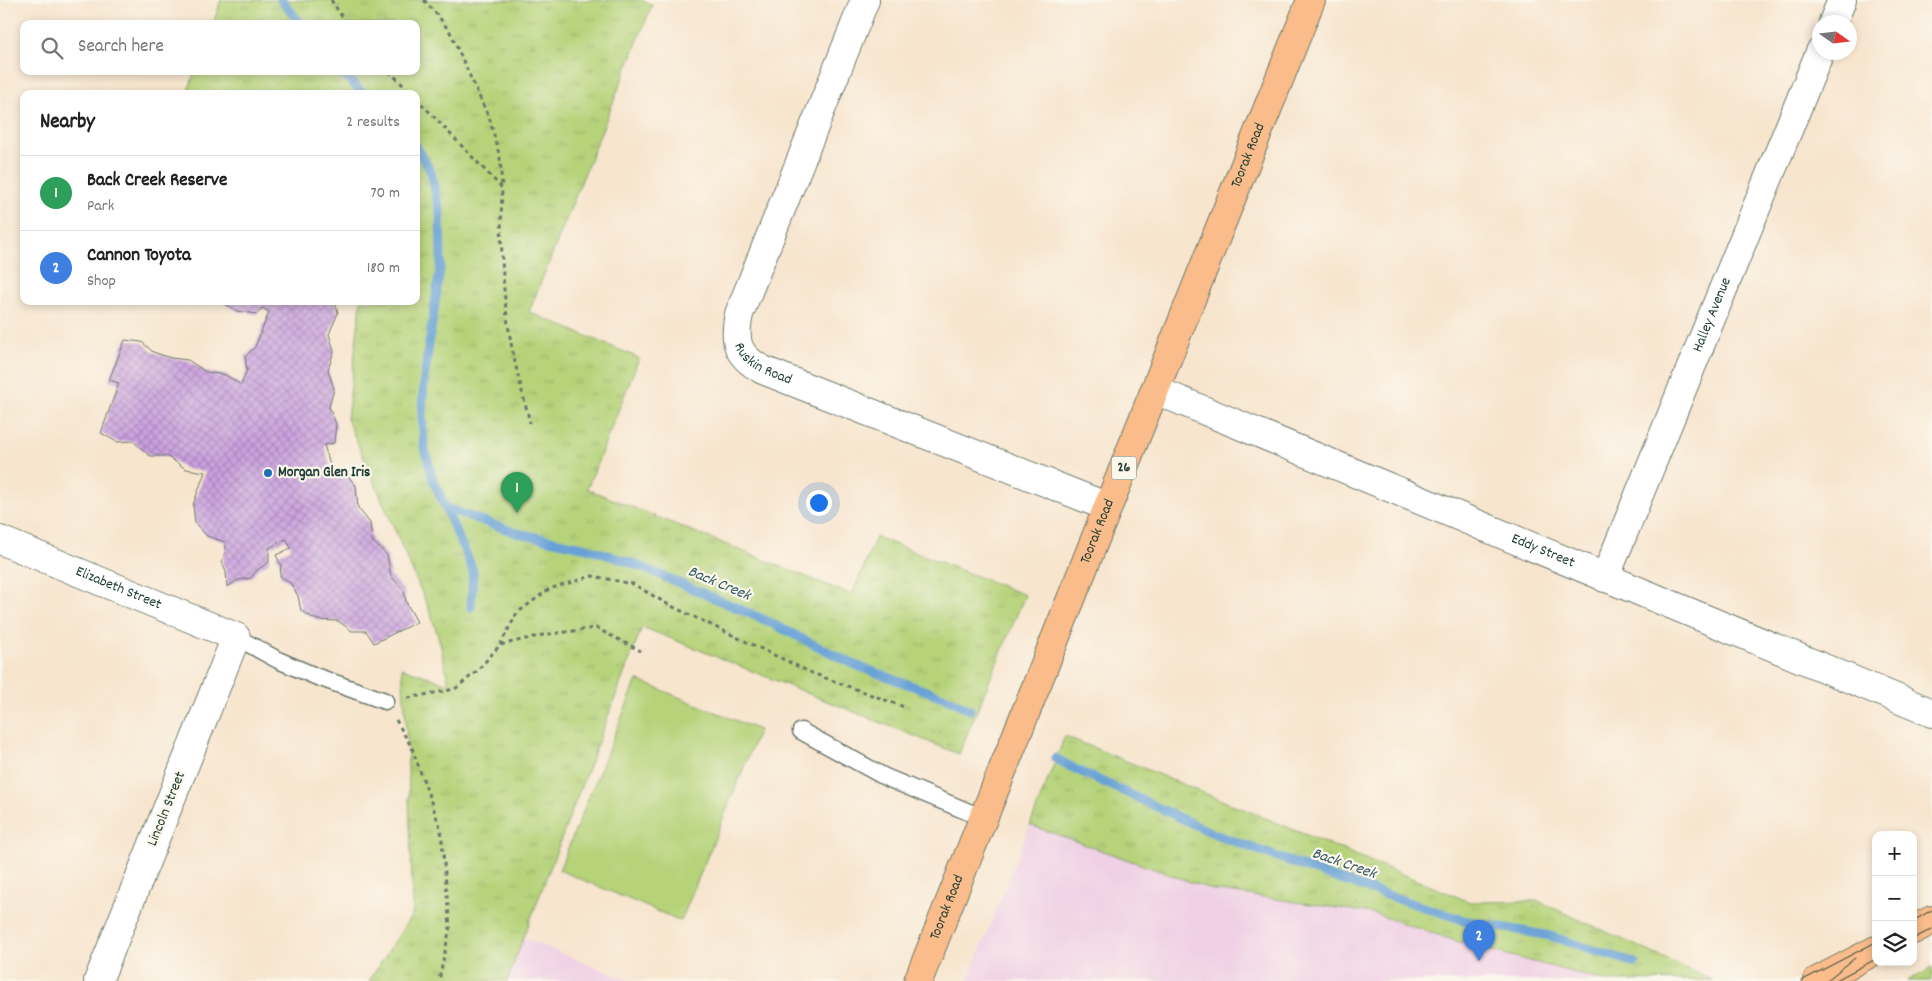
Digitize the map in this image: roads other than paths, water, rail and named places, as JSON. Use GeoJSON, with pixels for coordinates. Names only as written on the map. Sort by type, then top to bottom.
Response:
{"type":"FeatureCollection","features":[{"type":"Feature","properties":{"kind":"main road","name":"Toorak Road"},"geometry":{"type":"LineString","coordinates":[[918,981],[1311,0]]}},
{"type":"Feature","properties":{"kind":"main road"},"geometry":{"type":"LineString","coordinates":[[1917,928],[1932,920]]}},
{"type":"Feature","properties":{"kind":"main road"},"geometry":{"type":"LineString","coordinates":[[1817,981],[1872,952]]}},
{"type":"Feature","properties":{"kind":"street","name":"Ruskin Road"},"geometry":{"type":"LineString","coordinates":[[865,0],[739,314],[736,340],[740,351],[746,359],[763,370],[1108,507]]}},
{"type":"Feature","properties":{"kind":"street"},"geometry":{"type":"LineString","coordinates":[[1836,15],[1842,0]]}},
{"type":"Feature","properties":{"kind":"street","name":"Halley Avenue"},"geometry":{"type":"LineString","coordinates":[[1605,578],[1817,60]]}},
{"type":"Feature","properties":{"kind":"street","name":"Eddy Street"},"geometry":{"type":"LineString","coordinates":[[1155,390],[1932,713]]}},
{"type":"Feature","properties":{"kind":"street","name":"Elizabeth Street"},"geometry":{"type":"LineString","coordinates":[[0,540],[236,637]]}},
{"type":"Feature","properties":{"kind":"street","name":"Lincoln Street"},"geometry":{"type":"LineString","coordinates":[[98,981],[236,637]]}},
{"type":"Feature","properties":{"kind":"lane"},"geometry":{"type":"LineString","coordinates":[[236,637],[278,660],[308,673],[385,700]]}},
{"type":"Feature","properties":{"kind":"lane"},"geometry":{"type":"LineString","coordinates":[[801,731],[885,777],[983,818]]}},
{"type":"Feature","properties":{"kind":"waterway","name":"Back Creek"},"geometry":{"type":"LineString","coordinates":[[281,0],[298,20]]}},
{"type":"Feature","properties":{"kind":"waterway","name":"Back Creek"},"geometry":{"type":"LineString","coordinates":[[344,75],[360,90]]}},
{"type":"Feature","properties":{"kind":"waterway","name":"Back Creek"},"geometry":{"type":"LineString","coordinates":[[420,153],[431,172],[440,212],[441,262],[424,379],[422,415],[424,446],[433,480],[473,570],[471,607]]}},
{"type":"Feature","properties":{"kind":"waterway","name":"Back Creek"},"geometry":{"type":"LineString","coordinates":[[446,508],[517,533],[587,548],[637,565],[765,620],[855,665],[951,700],[970,710]]}},
{"type":"Feature","properties":{"kind":"waterway","name":"Back Creek"},"geometry":{"type":"LineString","coordinates":[[1055,758],[1217,835],[1335,878],[1463,920],[1550,936],[1635,963]]}},
{"type":"Feature","properties":{"kind":"tram line"},"geometry":{"type":"LineString","coordinates":[[1917,919],[1932,910]]}},
{"type":"Feature","properties":{"kind":"tram line"},"geometry":{"type":"LineString","coordinates":[[1917,937],[1932,929]]}},
{"type":"Feature","properties":{"kind":"tram line"},"geometry":{"type":"LineString","coordinates":[[1801,981],[1872,944]]}},
{"type":"Feature","properties":{"kind":"tram line"},"geometry":{"type":"LineString","coordinates":[[1826,981],[1855,958]]}},
{"type":"Feature","properties":{"kind":"tram line"},"geometry":{"type":"LineString","coordinates":[[1836,980],[1872,961]]}},
{"type":"Feature","properties":{"kind":"place","name":"Morgan Glen Iris"},"geometry":{"type":"Point","coordinates":[268,473]}},
{"type":"Feature","properties":{"kind":"place","name":"Back Creek Reserve"},"geometry":{"type":"Point","coordinates":[517,513]}},
{"type":"Feature","properties":{"kind":"place","name":"Cannon Toyota"},"geometry":{"type":"Point","coordinates":[1479,961]}}]}
